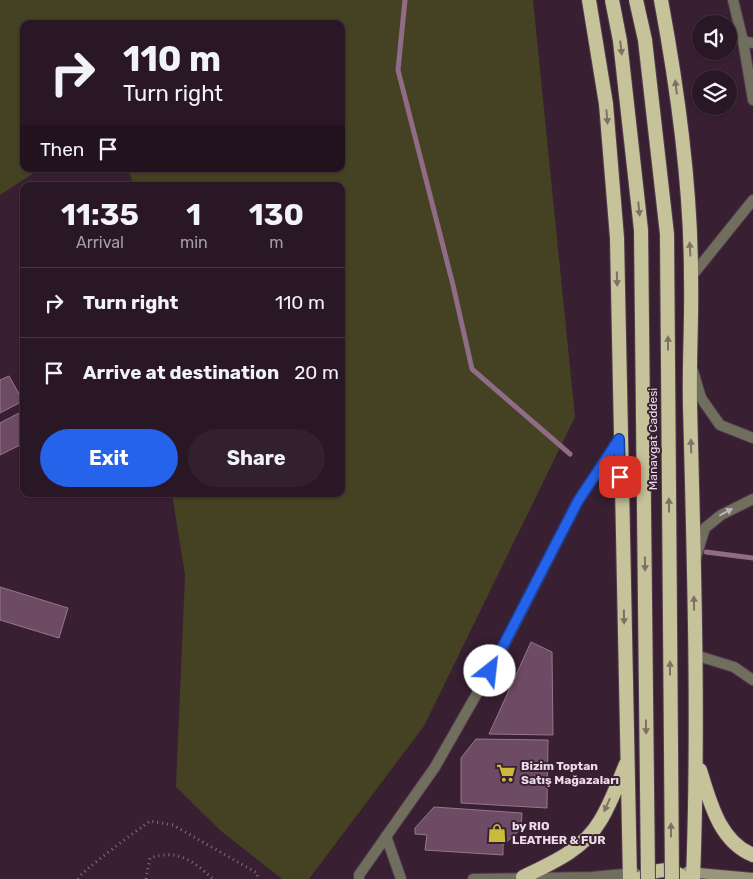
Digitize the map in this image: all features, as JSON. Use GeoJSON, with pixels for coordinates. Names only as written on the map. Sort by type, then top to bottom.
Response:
{"type":"FeatureCollection","features":[{"type":"Feature","properties":{"kind":"highway"},"geometry":{"type":"LineString","coordinates":[[589,0],[606,104],[617,238],[619,439],[627,761],[633,877],[650,872],[690,877],[696,760],[694,565],[688,354],[691,276],[685,173],[677,92],[661,0]]}},
{"type":"Feature","properties":{"kind":"highway","name":"Manavgat Caddesi"},"geometry":{"type":"LineString","coordinates":[[612,0],[620,41],[641,230],[648,879]]}},
{"type":"Feature","properties":{"kind":"highway","name":"Manavgat Caddesi"},"geometry":{"type":"LineString","coordinates":[[636,0],[645,40],[667,234],[668,873]]}},
{"type":"Feature","properties":{"kind":"highway"},"geometry":{"type":"LineString","coordinates":[[696,760],[715,816],[729,837],[753,855]]}},
{"type":"Feature","properties":{"kind":"highway"},"geometry":{"type":"LineString","coordinates":[[523,877],[556,862],[585,840],[600,821],[627,761]]}},
{"type":"Feature","properties":{"kind":"main road"},"geometry":{"type":"LineString","coordinates":[[690,877],[753,878]]}},
{"type":"Feature","properties":{"kind":"street"},"geometry":{"type":"LineString","coordinates":[[733,0],[748,42],[753,100]]}},
{"type":"Feature","properties":{"kind":"street"},"geometry":{"type":"LineString","coordinates":[[691,276],[753,200]]}},
{"type":"Feature","properties":{"kind":"street"},"geometry":{"type":"LineString","coordinates":[[688,354],[701,398],[720,425],[753,438]]}},
{"type":"Feature","properties":{"kind":"street"},"geometry":{"type":"LineString","coordinates":[[359,879],[359,875],[435,767],[499,655],[578,501],[619,439]]}},
{"type":"Feature","properties":{"kind":"street"},"geometry":{"type":"LineString","coordinates":[[694,565],[706,528],[721,514],[753,499]]}},
{"type":"Feature","properties":{"kind":"street"},"geometry":{"type":"LineString","coordinates":[[695,655],[734,667],[753,680]]}},
{"type":"Feature","properties":{"kind":"street"},"geometry":{"type":"LineString","coordinates":[[386,836],[401,879]]}},
{"type":"Feature","properties":{"kind":"street"},"geometry":{"type":"LineString","coordinates":[[472,879],[633,877]]}},
{"type":"Feature","properties":{"kind":"path"},"geometry":{"type":"LineString","coordinates":[[78,879],[80,874],[150,821],[174,825],[257,873],[258,879]]}},
{"type":"Feature","properties":{"kind":"path"},"geometry":{"type":"LineString","coordinates":[[146,879],[150,858],[167,853],[195,863],[213,879]]}},
{"type":"Feature","properties":{"kind":"shaded area"},"geometry":{"type":"Polygon","coordinates":[[[0,0],[533,0],[575,417],[424,726],[309,879],[282,879],[221,831],[176,787],[185,575],[172,497],[345,497],[345,182],[133,182],[129,172],[345,172],[345,20],[20,20],[20,172],[35,172],[0,195],[0,0]]]}},
{"type":"Feature","properties":{"kind":"building"},"geometry":{"type":"Polygon","coordinates":[[[9,376],[20,396],[20,403],[0,413],[0,380],[9,376]]]}},
{"type":"Feature","properties":{"kind":"building"},"geometry":{"type":"Polygon","coordinates":[[[19,413],[20,415],[20,445],[0,455],[0,423],[19,413]]]}},
{"type":"Feature","properties":{"kind":"building"},"geometry":{"type":"Polygon","coordinates":[[[0,587],[68,608],[59,638],[0,620],[0,587]]]}},
{"type":"Feature","properties":{"kind":"building"},"geometry":{"type":"Polygon","coordinates":[[[531,642],[552,652],[553,735],[489,734],[531,642]]]}},
{"type":"Feature","properties":{"kind":"building"},"geometry":{"type":"Polygon","coordinates":[[[476,739],[548,740],[547,808],[461,803],[461,758],[476,739]]]}},
{"type":"Feature","properties":{"kind":"building"},"geometry":{"type":"Polygon","coordinates":[[[434,807],[522,813],[521,829],[503,845],[503,855],[425,850],[427,835],[415,834],[415,828],[434,807]]]}},
{"type":"Feature","properties":{"kind":"waterway"},"geometry":{"type":"LineString","coordinates":[[405,0],[398,70],[453,285],[472,369],[570,454]]}},
{"type":"Feature","properties":{"kind":"waterway"},"geometry":{"type":"LineString","coordinates":[[706,552],[753,558]]}},
{"type":"Feature","properties":{"kind":"place","name":"Bizim Toptan Satış Mağazaları"},"geometry":{"type":"Point","coordinates":[506,773]}},
{"type":"Feature","properties":{"kind":"place","name":"by RIO LEATHER & FUR"},"geometry":{"type":"Point","coordinates":[497,833]}},
{"type":"Feature","properties":{"kind":"route"},"geometry":{"type":"LineString","coordinates":[[490,671],[578,501],[607,460],[619,439],[620,477]]}}]}
